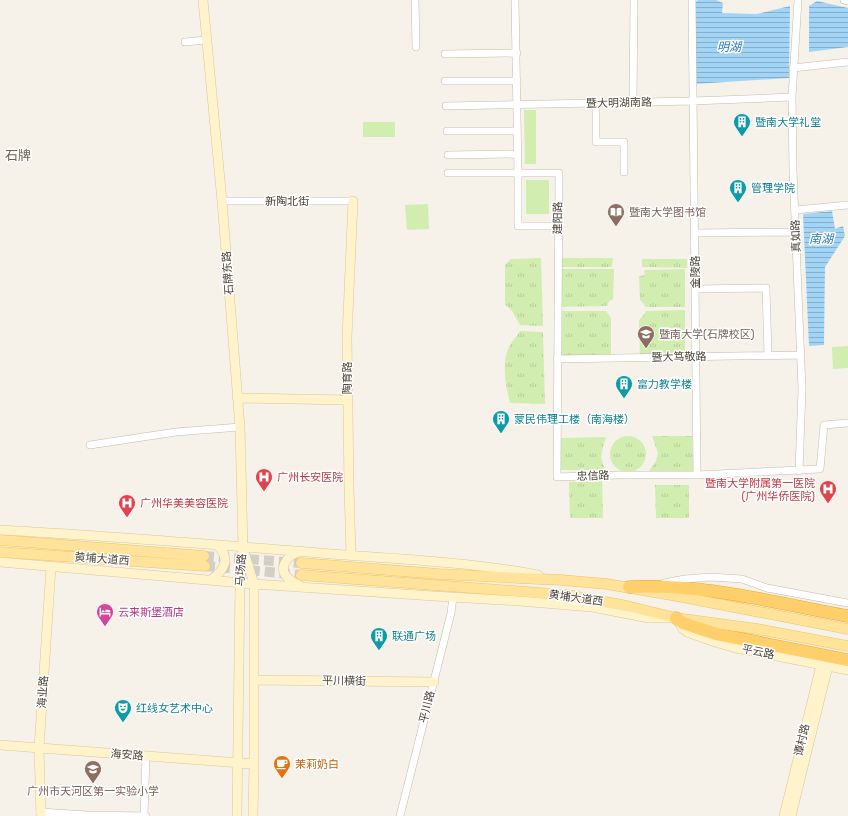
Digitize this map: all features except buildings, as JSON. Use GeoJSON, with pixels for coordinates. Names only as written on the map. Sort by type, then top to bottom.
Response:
{"type":"FeatureCollection","features":[{"type":"Feature","properties":{"kind":"highway"},"geometry":{"type":"LineString","coordinates":[[629,588],[651,586],[697,589],[749,596],[848,616]]}},
{"type":"Feature","properties":{"kind":"highway"},"geometry":{"type":"LineString","coordinates":[[676,618],[687,624],[722,635],[828,663],[848,660]]}},
{"type":"Feature","properties":{"kind":"main road","name":"黄埔大道西"},"geometry":{"type":"LineString","coordinates":[[0,540],[204,556]]}},
{"type":"Feature","properties":{"kind":"main road","name":"黄埔大道西"},"geometry":{"type":"LineString","coordinates":[[0,552],[205,566]]}},
{"type":"Feature","properties":{"kind":"main road","name":"黄埔大道西"},"geometry":{"type":"LineString","coordinates":[[301,563],[455,575],[561,580],[629,588],[848,629]]}},
{"type":"Feature","properties":{"kind":"main road","name":"黄埔大道西"},"geometry":{"type":"LineString","coordinates":[[301,575],[567,596],[627,606],[676,618],[752,628],[848,646]]}},
{"type":"Feature","properties":{"kind":"street","name":"石牌东路"},"geometry":{"type":"LineString","coordinates":[[203,0],[222,201],[240,427],[243,547]]}},
{"type":"Feature","properties":{"kind":"street"},"geometry":{"type":"LineString","coordinates":[[415,0],[416,47]]}},
{"type":"Feature","properties":{"kind":"street"},"geometry":{"type":"LineString","coordinates":[[515,0],[517,53],[518,226],[558,226]]}},
{"type":"Feature","properties":{"kind":"street"},"geometry":{"type":"LineString","coordinates":[[632,102],[634,0]]}},
{"type":"Feature","properties":{"kind":"street","name":"金陵路"},"geometry":{"type":"LineString","coordinates":[[692,0],[697,475]]}},
{"type":"Feature","properties":{"kind":"street","name":"真如路"},"geometry":{"type":"LineString","coordinates":[[798,0],[792,97],[802,388],[799,471]]}},
{"type":"Feature","properties":{"kind":"street"},"geometry":{"type":"LineString","coordinates":[[844,0],[848,1]]}},
{"type":"Feature","properties":{"kind":"street"},"geometry":{"type":"LineString","coordinates":[[186,42],[206,40]]}},
{"type":"Feature","properties":{"kind":"street"},"geometry":{"type":"LineString","coordinates":[[445,54],[517,53]]}},
{"type":"Feature","properties":{"kind":"street"},"geometry":{"type":"LineString","coordinates":[[793,68],[848,62]]}},
{"type":"Feature","properties":{"kind":"street"},"geometry":{"type":"LineString","coordinates":[[445,81],[517,81]]}},
{"type":"Feature","properties":{"kind":"street","name":"暨大明湖南路"},"geometry":{"type":"LineString","coordinates":[[446,106],[596,104],[792,97]]}},
{"type":"Feature","properties":{"kind":"street"},"geometry":{"type":"LineString","coordinates":[[596,104],[596,142],[624,142],[624,172]]}},
{"type":"Feature","properties":{"kind":"street"},"geometry":{"type":"LineString","coordinates":[[447,131],[517,131]]}},
{"type":"Feature","properties":{"kind":"street"},"geometry":{"type":"LineString","coordinates":[[448,155],[518,154]]}},
{"type":"Feature","properties":{"kind":"street"},"geometry":{"type":"LineString","coordinates":[[448,173],[518,173]]}},
{"type":"Feature","properties":{"kind":"street","name":"建阳路"},"geometry":{"type":"LineString","coordinates":[[518,173],[559,173],[557,477]]}},
{"type":"Feature","properties":{"kind":"street","name":"新陶北街"},"geometry":{"type":"LineString","coordinates":[[222,201],[353,201]]}},
{"type":"Feature","properties":{"kind":"street","name":"陶育路"},"geometry":{"type":"LineString","coordinates":[[351,555],[348,338],[353,201]]}},
{"type":"Feature","properties":{"kind":"street"},"geometry":{"type":"LineString","coordinates":[[795,210],[848,205]]}},
{"type":"Feature","properties":{"kind":"street"},"geometry":{"type":"LineString","coordinates":[[695,233],[796,232]]}},
{"type":"Feature","properties":{"kind":"street"},"geometry":{"type":"LineString","coordinates":[[695,289],[766,288],[768,355]]}},
{"type":"Feature","properties":{"kind":"street","name":"暨大笃敬路"},"geometry":{"type":"LineString","coordinates":[[557,359],[801,354]]}},
{"type":"Feature","properties":{"kind":"street"},"geometry":{"type":"LineString","coordinates":[[237,398],[348,400]]}},
{"type":"Feature","properties":{"kind":"street"},"geometry":{"type":"LineString","coordinates":[[697,475],[820,470],[824,425],[848,423]]}},
{"type":"Feature","properties":{"kind":"street"},"geometry":{"type":"LineString","coordinates":[[90,445],[176,432],[240,427]]}},
{"type":"Feature","properties":{"kind":"street","name":"忠信路"},"geometry":{"type":"LineString","coordinates":[[557,477],[697,475]]}},
{"type":"Feature","properties":{"kind":"street"},"geometry":{"type":"LineString","coordinates":[[0,530],[302,551],[503,568],[561,580]]}},
{"type":"Feature","properties":{"kind":"street"},"geometry":{"type":"LineString","coordinates":[[211,580],[223,570],[224,565],[224,554],[217,545]]}},
{"type":"Feature","properties":{"kind":"street","name":"马场路"},"geometry":{"type":"LineString","coordinates":[[237,816],[240,582],[243,547]]}},
{"type":"Feature","properties":{"kind":"street","name":"马场路"},"geometry":{"type":"LineString","coordinates":[[243,547],[254,584],[253,816]]}},
{"type":"Feature","properties":{"kind":"street"},"geometry":{"type":"LineString","coordinates":[[302,551],[288,557],[283,567],[284,574],[287,578],[303,587]]}},
{"type":"Feature","properties":{"kind":"street"},"geometry":{"type":"LineString","coordinates":[[0,562],[254,584],[563,604],[592,607],[649,618],[676,618]]}},
{"type":"Feature","properties":{"kind":"street","name":"海业路"},"geometry":{"type":"LineString","coordinates":[[40,814],[38,748],[50,567]]}},
{"type":"Feature","properties":{"kind":"street"},"geometry":{"type":"LineString","coordinates":[[651,586],[685,579],[710,577],[742,579],[772,590],[848,603]]}},
{"type":"Feature","properties":{"kind":"street"},"geometry":{"type":"LineString","coordinates":[[725,593],[722,589],[721,582],[722,580],[729,578]]}},
{"type":"Feature","properties":{"kind":"street","name":"平川路"},"geometry":{"type":"LineString","coordinates":[[400,816],[451,613],[453,597]]}},
{"type":"Feature","properties":{"kind":"street"},"geometry":{"type":"LineString","coordinates":[[828,663],[848,670]]}},
{"type":"Feature","properties":{"kind":"street","name":"谭村路"},"geometry":{"type":"LineString","coordinates":[[784,816],[828,663]]}},
{"type":"Feature","properties":{"kind":"street","name":"谭村路"},"geometry":{"type":"LineString","coordinates":[[791,816],[828,663]]}},
{"type":"Feature","properties":{"kind":"street","name":"平川横街"},"geometry":{"type":"LineString","coordinates":[[254,680],[434,682]]}},
{"type":"Feature","properties":{"kind":"street","name":"海安路"},"geometry":{"type":"LineString","coordinates":[[0,745],[254,764]]}},
{"type":"Feature","properties":{"kind":"street"},"geometry":{"type":"LineString","coordinates":[[40,814],[145,816],[146,756]]}},
{"type":"Feature","properties":{"kind":"street"},"geometry":{"type":"LineString","coordinates":[[238,786],[254,787]]}},
{"type":"Feature","properties":{"kind":"green space"},"geometry":{"type":"Polygon","coordinates":[[[524,110],[536,110],[536,164],[525,164],[524,110]]]}},
{"type":"Feature","properties":{"kind":"green space"},"geometry":{"type":"Polygon","coordinates":[[[363,122],[395,122],[395,137],[363,137],[363,122]]]}},
{"type":"Feature","properties":{"kind":"green space"},"geometry":{"type":"Polygon","coordinates":[[[526,180],[549,180],[549,214],[526,214],[526,180]]]}},
{"type":"Feature","properties":{"kind":"green space"},"geometry":{"type":"Polygon","coordinates":[[[428,204],[429,229],[407,230],[405,205],[428,204]]]}},
{"type":"Feature","properties":{"kind":"green space"},"geometry":{"type":"Polygon","coordinates":[[[541,258],[543,326],[520,325],[512,311],[505,304],[505,265],[511,259],[541,258]]]}},
{"type":"Feature","properties":{"kind":"green space"},"geometry":{"type":"Polygon","coordinates":[[[561,258],[613,258],[612,267],[561,267],[561,258]]]}},
{"type":"Feature","properties":{"kind":"green space"},"geometry":{"type":"Polygon","coordinates":[[[642,259],[687,259],[687,268],[642,267],[642,259]]]}},
{"type":"Feature","properties":{"kind":"green space"},"geometry":{"type":"Polygon","coordinates":[[[558,269],[614,269],[613,299],[609,301],[607,306],[557,307],[558,269]]]}},
{"type":"Feature","properties":{"kind":"green space"},"geometry":{"type":"Polygon","coordinates":[[[685,269],[685,307],[645,307],[640,300],[639,276],[645,275],[644,270],[685,269]]]}},
{"type":"Feature","properties":{"kind":"green space"},"geometry":{"type":"Polygon","coordinates":[[[685,310],[685,357],[640,358],[639,320],[646,311],[685,310]]]}},
{"type":"Feature","properties":{"kind":"green space"},"geometry":{"type":"Polygon","coordinates":[[[557,311],[606,311],[611,318],[611,358],[557,359],[557,311]]]}},
{"type":"Feature","properties":{"kind":"green space"},"geometry":{"type":"Polygon","coordinates":[[[520,331],[543,332],[545,404],[510,403],[506,382],[505,360],[509,347],[520,331]]]}},
{"type":"Feature","properties":{"kind":"green space"},"geometry":{"type":"Polygon","coordinates":[[[848,346],[848,368],[833,369],[832,347],[848,346]]]}},
{"type":"Feature","properties":{"kind":"green space"},"geometry":{"type":"Polygon","coordinates":[[[631,436],[641,441],[645,447],[645,461],[641,467],[635,471],[625,472],[615,467],[611,461],[610,451],[615,441],[621,437],[631,436]]]}},
{"type":"Feature","properties":{"kind":"green space"},"geometry":{"type":"Polygon","coordinates":[[[652,436],[692,436],[693,472],[649,471],[656,461],[658,453],[652,436]]]}},
{"type":"Feature","properties":{"kind":"green space"},"geometry":{"type":"Polygon","coordinates":[[[606,437],[601,458],[606,470],[559,470],[559,438],[606,437]]]}},
{"type":"Feature","properties":{"kind":"green space"},"geometry":{"type":"Polygon","coordinates":[[[602,481],[603,518],[570,518],[569,482],[602,481]]]}},
{"type":"Feature","properties":{"kind":"green space"},"geometry":{"type":"Polygon","coordinates":[[[655,485],[689,485],[689,518],[656,518],[655,485]]]}},
{"type":"Feature","properties":{"kind":"water","name":"明湖"},"geometry":{"type":"Polygon","coordinates":[[[698,0],[716,0],[723,3],[722,13],[757,14],[790,6],[789,78],[695,84],[695,2],[698,0]]]}},
{"type":"Feature","properties":{"kind":"water"},"geometry":{"type":"Polygon","coordinates":[[[817,1],[848,8],[848,47],[809,52],[809,6],[817,1]]]}},
{"type":"Feature","properties":{"kind":"water","name":"南湖"},"geometry":{"type":"Polygon","coordinates":[[[832,211],[835,229],[843,226],[845,236],[825,267],[824,345],[809,346],[803,214],[832,211]]]}},
{"type":"Feature","properties":{"kind":"tunnel"},"geometry":{"type":"LineString","coordinates":[[204,556],[301,563]]}},
{"type":"Feature","properties":{"kind":"tunnel"},"geometry":{"type":"LineString","coordinates":[[205,566],[301,575]]}},
{"type":"Feature","properties":{"kind":"place","name":"暨南大学礼堂"},"geometry":{"type":"Point","coordinates":[742,137]}},
{"type":"Feature","properties":{"kind":"place","name":"管理学院"},"geometry":{"type":"Point","coordinates":[738,203]}},
{"type":"Feature","properties":{"kind":"place","name":"暨南大学图书馆"},"geometry":{"type":"Point","coordinates":[616,227]}},
{"type":"Feature","properties":{"kind":"place","name":"暨南大学(石牌校区)"},"geometry":{"type":"Point","coordinates":[646,349]}},
{"type":"Feature","properties":{"kind":"place","name":"富力教学楼"},"geometry":{"type":"Point","coordinates":[624,399]}},
{"type":"Feature","properties":{"kind":"place","name":"蒙民伟理工楼（南海楼）"},"geometry":{"type":"Point","coordinates":[501,434]}},
{"type":"Feature","properties":{"kind":"place","name":"广州长安医院"},"geometry":{"type":"Point","coordinates":[264,492]}},
{"type":"Feature","properties":{"kind":"place","name":"暨南大学附属第一医院 (广州华侨医院)"},"geometry":{"type":"Point","coordinates":[828,504]}},
{"type":"Feature","properties":{"kind":"place","name":"广州华美美容医院"},"geometry":{"type":"Point","coordinates":[127,518]}},
{"type":"Feature","properties":{"kind":"place","name":"云来斯堡酒店"},"geometry":{"type":"Point","coordinates":[105,627]}},
{"type":"Feature","properties":{"kind":"place","name":"联通广场"},"geometry":{"type":"Point","coordinates":[379,651]}},
{"type":"Feature","properties":{"kind":"place","name":"红线女艺术中心"},"geometry":{"type":"Point","coordinates":[123,723]}},
{"type":"Feature","properties":{"kind":"place","name":"茉莉奶白"},"geometry":{"type":"Point","coordinates":[282,779]}},
{"type":"Feature","properties":{"kind":"place","name":"广州市天河区第一实验小学"},"geometry":{"type":"Point","coordinates":[93,784]}},
{"type":"Feature","properties":{"kind":"district","name":"石牌"},"geometry":{"type":"Point","coordinates":[18,155]}}]}
